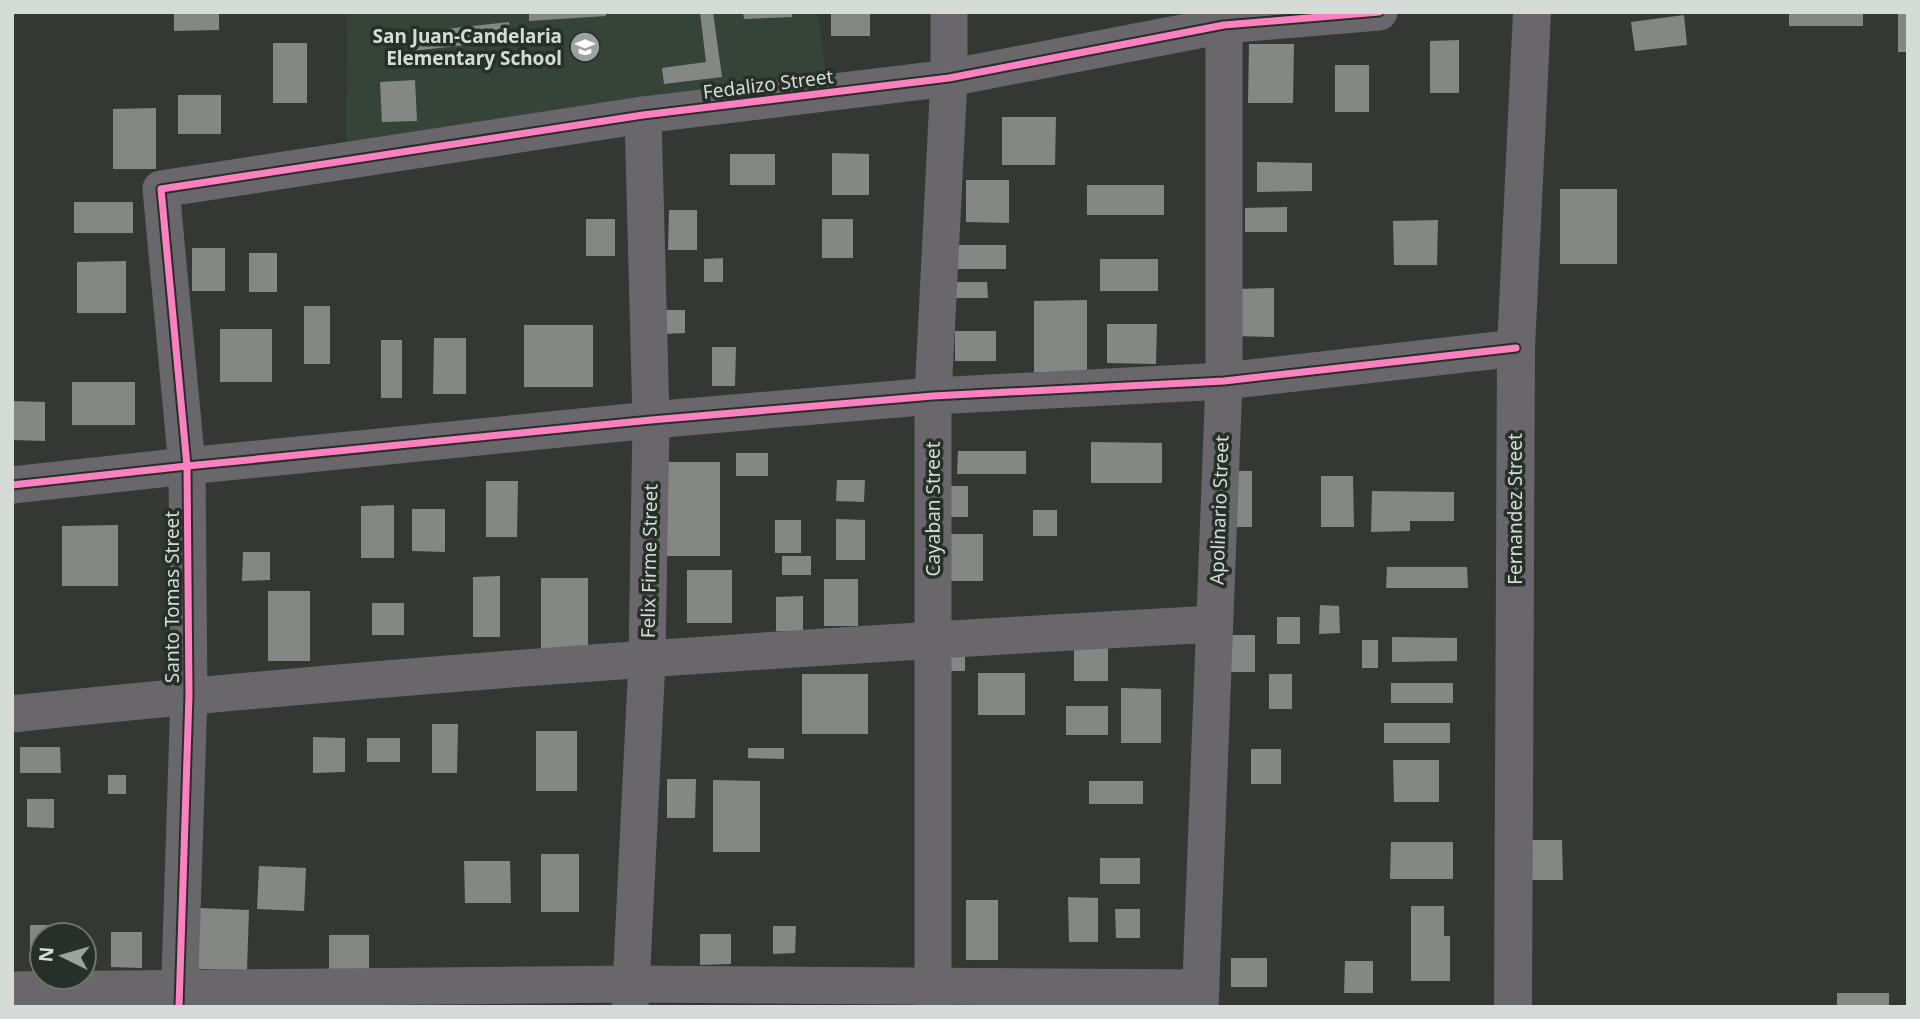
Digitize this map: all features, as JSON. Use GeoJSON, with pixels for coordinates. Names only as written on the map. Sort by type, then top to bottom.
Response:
{"type":"FeatureCollection","features":[{"type":"Feature","properties":{"kind":"street","name":"Cayaban Street"},"geometry":{"type":"LineString","coordinates":[[933,996],[933,396],[949,78],[949,12]]}},
{"type":"Feature","properties":{"kind":"street","name":"Fedalizo Street"},"geometry":{"type":"LineString","coordinates":[[161,189],[643,115],[949,78],[1224,19],[1379,12]]}},
{"type":"Feature","properties":{"kind":"street","name":"Fernandez Street"},"geometry":{"type":"LineString","coordinates":[[1513,1007],[1516,348],[1532,12]]}},
{"type":"Feature","properties":{"kind":"street","name":"Apolinario Street"},"geometry":{"type":"LineString","coordinates":[[1200,997],[1224,381],[1224,19]]}},
{"type":"Feature","properties":{"kind":"street","name":"Felix Firme Street"},"geometry":{"type":"LineString","coordinates":[[631,995],[647,660],[651,420],[643,115]]}},
{"type":"Feature","properties":{"kind":"street","name":"Santo Tomas Street"},"geometry":{"type":"LineString","coordinates":[[161,189],[187,466],[189,695],[179,998]]}},
{"type":"Feature","properties":{"kind":"street"},"geometry":{"type":"LineString","coordinates":[[12,485],[651,420],[933,396],[1224,381],[1516,348]]}},
{"type":"Feature","properties":{"kind":"street"},"geometry":{"type":"LineString","coordinates":[[12,714],[189,695],[647,660],[1214,624]]}},
{"type":"Feature","properties":{"kind":"street"},"geometry":{"type":"LineString","coordinates":[[12,990],[179,998],[631,995],[1200,997]]}},
{"type":"Feature","properties":{"kind":"shaded area","name":"San Juan-Candelaria Elementary School"},"geometry":{"type":"Polygon","coordinates":[[[347,12],[818,12],[827,81],[346,148],[347,12]]]}},
{"type":"Feature","properties":{"kind":"building"},"geometry":{"type":"Polygon","coordinates":[[[174,12],[219,12],[219,30],[174,31],[174,12]]]}},
{"type":"Feature","properties":{"kind":"building"},"geometry":{"type":"Polygon","coordinates":[[[529,12],[606,12],[606,16],[529,21],[529,12]]]}},
{"type":"Feature","properties":{"kind":"building"},"geometry":{"type":"Polygon","coordinates":[[[700,12],[713,12],[722,77],[664,84],[662,68],[706,62],[700,12]]]}},
{"type":"Feature","properties":{"kind":"building"},"geometry":{"type":"Polygon","coordinates":[[[743,12],[792,12],[792,17],[744,19],[743,12]]]}},
{"type":"Feature","properties":{"kind":"building"},"geometry":{"type":"Polygon","coordinates":[[[831,12],[870,12],[870,36],[831,36],[831,12]]]}},
{"type":"Feature","properties":{"kind":"building"},"geometry":{"type":"Polygon","coordinates":[[[1789,12],[1863,12],[1863,26],[1789,26],[1789,12]]]}},
{"type":"Feature","properties":{"kind":"building"},"geometry":{"type":"Polygon","coordinates":[[[1898,12],[1908,12],[1908,52],[1898,52],[1898,12]]]}},
{"type":"Feature","properties":{"kind":"building"},"geometry":{"type":"Polygon","coordinates":[[[1684,15],[1687,45],[1635,51],[1631,22],[1684,15]]]}},
{"type":"Feature","properties":{"kind":"building"},"geometry":{"type":"Polygon","coordinates":[[[509,22],[511,40],[412,51],[410,33],[509,22]]]}},
{"type":"Feature","properties":{"kind":"building"},"geometry":{"type":"Polygon","coordinates":[[[1459,40],[1459,93],[1430,93],[1430,41],[1459,40]]]}},
{"type":"Feature","properties":{"kind":"building"},"geometry":{"type":"Polygon","coordinates":[[[273,43],[307,43],[307,103],[273,103],[273,43]]]}},
{"type":"Feature","properties":{"kind":"building"},"geometry":{"type":"Polygon","coordinates":[[[1249,44],[1294,44],[1293,103],[1248,103],[1249,44]]]}},
{"type":"Feature","properties":{"kind":"building"},"geometry":{"type":"Polygon","coordinates":[[[1335,65],[1369,65],[1369,112],[1335,112],[1335,65]]]}},
{"type":"Feature","properties":{"kind":"building"},"geometry":{"type":"Polygon","coordinates":[[[415,80],[417,121],[382,122],[380,82],[415,80]]]}},
{"type":"Feature","properties":{"kind":"building"},"geometry":{"type":"Polygon","coordinates":[[[178,95],[221,95],[221,134],[178,134],[178,95]]]}},
{"type":"Feature","properties":{"kind":"building"},"geometry":{"type":"Polygon","coordinates":[[[156,108],[156,169],[113,169],[113,109],[156,108]]]}},
{"type":"Feature","properties":{"kind":"building"},"geometry":{"type":"Polygon","coordinates":[[[1002,117],[1056,117],[1055,165],[1002,165],[1002,117]]]}},
{"type":"Feature","properties":{"kind":"building"},"geometry":{"type":"Polygon","coordinates":[[[832,153],[869,154],[869,195],[832,195],[832,153]]]}},
{"type":"Feature","properties":{"kind":"building"},"geometry":{"type":"Polygon","coordinates":[[[730,154],[775,154],[775,185],[730,185],[730,154]]]}},
{"type":"Feature","properties":{"kind":"building"},"geometry":{"type":"Polygon","coordinates":[[[1257,162],[1312,163],[1312,191],[1257,192],[1257,162]]]}},
{"type":"Feature","properties":{"kind":"building"},"geometry":{"type":"Polygon","coordinates":[[[966,180],[1009,180],[1009,223],[966,222],[966,180]]]}},
{"type":"Feature","properties":{"kind":"building"},"geometry":{"type":"Polygon","coordinates":[[[1087,185],[1164,185],[1164,215],[1087,215],[1087,185]]]}},
{"type":"Feature","properties":{"kind":"building"},"geometry":{"type":"Polygon","coordinates":[[[1560,189],[1617,189],[1617,264],[1560,264],[1560,189]]]}},
{"type":"Feature","properties":{"kind":"building"},"geometry":{"type":"Polygon","coordinates":[[[74,202],[133,202],[133,233],[74,233],[74,202]]]}},
{"type":"Feature","properties":{"kind":"building"},"geometry":{"type":"Polygon","coordinates":[[[1287,207],[1287,232],[1245,232],[1245,208],[1287,207]]]}},
{"type":"Feature","properties":{"kind":"building"},"geometry":{"type":"Polygon","coordinates":[[[669,210],[697,210],[697,250],[668,250],[669,210]]]}},
{"type":"Feature","properties":{"kind":"building"},"geometry":{"type":"Polygon","coordinates":[[[586,219],[615,219],[615,256],[586,256],[586,219]]]}},
{"type":"Feature","properties":{"kind":"building"},"geometry":{"type":"Polygon","coordinates":[[[822,219],[853,219],[853,258],[822,258],[822,219]]]}},
{"type":"Feature","properties":{"kind":"building"},"geometry":{"type":"Polygon","coordinates":[[[1438,220],[1437,265],[1394,265],[1393,221],[1438,220]]]}},
{"type":"Feature","properties":{"kind":"building"},"geometry":{"type":"Polygon","coordinates":[[[958,245],[1006,245],[1006,269],[958,269],[958,245]]]}},
{"type":"Feature","properties":{"kind":"building"},"geometry":{"type":"Polygon","coordinates":[[[192,248],[225,248],[225,291],[192,291],[192,248]]]}},
{"type":"Feature","properties":{"kind":"building"},"geometry":{"type":"Polygon","coordinates":[[[249,253],[277,253],[277,292],[249,292],[249,253]]]}},
{"type":"Feature","properties":{"kind":"building"},"geometry":{"type":"Polygon","coordinates":[[[723,258],[723,282],[704,282],[704,259],[723,258]]]}},
{"type":"Feature","properties":{"kind":"building"},"geometry":{"type":"Polygon","coordinates":[[[1100,259],[1158,259],[1158,291],[1100,291],[1100,259]]]}},
{"type":"Feature","properties":{"kind":"building"},"geometry":{"type":"Polygon","coordinates":[[[126,261],[126,313],[77,313],[77,262],[126,261]]]}},
{"type":"Feature","properties":{"kind":"building"},"geometry":{"type":"Polygon","coordinates":[[[955,282],[987,282],[988,298],[955,298],[955,282]]]}},
{"type":"Feature","properties":{"kind":"building"},"geometry":{"type":"Polygon","coordinates":[[[1274,288],[1274,337],[1236,336],[1236,289],[1274,288]]]}},
{"type":"Feature","properties":{"kind":"building"},"geometry":{"type":"Polygon","coordinates":[[[1087,300],[1087,373],[1034,372],[1034,301],[1087,300]]]}},
{"type":"Feature","properties":{"kind":"building"},"geometry":{"type":"Polygon","coordinates":[[[304,306],[330,306],[330,364],[304,364],[304,306]]]}},
{"type":"Feature","properties":{"kind":"building"},"geometry":{"type":"Polygon","coordinates":[[[664,310],[685,310],[685,333],[664,334],[664,310]]]}},
{"type":"Feature","properties":{"kind":"building"},"geometry":{"type":"Polygon","coordinates":[[[1107,324],[1157,324],[1156,364],[1107,363],[1107,324]]]}},
{"type":"Feature","properties":{"kind":"building"},"geometry":{"type":"Polygon","coordinates":[[[524,325],[593,325],[593,387],[524,387],[524,325]]]}},
{"type":"Feature","properties":{"kind":"building"},"geometry":{"type":"Polygon","coordinates":[[[220,329],[272,329],[272,382],[220,382],[220,329]]]}},
{"type":"Feature","properties":{"kind":"building"},"geometry":{"type":"Polygon","coordinates":[[[955,331],[996,331],[996,361],[955,361],[955,331]]]}},
{"type":"Feature","properties":{"kind":"building"},"geometry":{"type":"Polygon","coordinates":[[[434,338],[466,338],[466,394],[433,394],[434,338]]]}},
{"type":"Feature","properties":{"kind":"building"},"geometry":{"type":"Polygon","coordinates":[[[381,340],[402,340],[402,398],[381,398],[381,340]]]}},
{"type":"Feature","properties":{"kind":"building"},"geometry":{"type":"Polygon","coordinates":[[[712,347],[736,347],[735,386],[712,386],[712,347]]]}},
{"type":"Feature","properties":{"kind":"building"},"geometry":{"type":"Polygon","coordinates":[[[72,382],[135,382],[135,425],[72,425],[72,382]]]}},
{"type":"Feature","properties":{"kind":"building"},"geometry":{"type":"Polygon","coordinates":[[[12,401],[45,402],[45,441],[12,440],[12,401]]]}},
{"type":"Feature","properties":{"kind":"building"},"geometry":{"type":"Polygon","coordinates":[[[1091,442],[1162,443],[1162,483],[1091,483],[1091,442]]]}},
{"type":"Feature","properties":{"kind":"building"},"geometry":{"type":"Polygon","coordinates":[[[958,451],[1026,451],[1026,474],[957,474],[958,451]]]}},
{"type":"Feature","properties":{"kind":"building"},"geometry":{"type":"Polygon","coordinates":[[[736,453],[768,453],[768,476],[736,476],[736,453]]]}},
{"type":"Feature","properties":{"kind":"building"},"geometry":{"type":"Polygon","coordinates":[[[667,462],[720,462],[720,556],[666,556],[667,462]]]}},
{"type":"Feature","properties":{"kind":"building"},"geometry":{"type":"Polygon","coordinates":[[[1225,471],[1252,471],[1252,527],[1224,527],[1225,471]]]}},
{"type":"Feature","properties":{"kind":"building"},"geometry":{"type":"Polygon","coordinates":[[[1321,476],[1353,476],[1354,527],[1321,527],[1321,476]]]}},
{"type":"Feature","properties":{"kind":"building"},"geometry":{"type":"Polygon","coordinates":[[[837,480],[865,480],[864,502],[836,501],[837,480]]]}},
{"type":"Feature","properties":{"kind":"building"},"geometry":{"type":"Polygon","coordinates":[[[486,481],[518,481],[517,537],[486,537],[486,481]]]}},
{"type":"Feature","properties":{"kind":"building"},"geometry":{"type":"Polygon","coordinates":[[[941,486],[968,486],[968,517],[941,517],[941,486]]]}},
{"type":"Feature","properties":{"kind":"building"},"geometry":{"type":"Polygon","coordinates":[[[1372,491],[1454,492],[1454,521],[1410,521],[1410,531],[1371,532],[1372,491]]]}},
{"type":"Feature","properties":{"kind":"building"},"geometry":{"type":"Polygon","coordinates":[[[394,505],[394,558],[361,558],[361,506],[394,505]]]}},
{"type":"Feature","properties":{"kind":"building"},"geometry":{"type":"Polygon","coordinates":[[[412,509],[445,509],[445,552],[412,551],[412,509]]]}},
{"type":"Feature","properties":{"kind":"building"},"geometry":{"type":"Polygon","coordinates":[[[1033,510],[1057,510],[1057,536],[1033,536],[1033,510]]]}},
{"type":"Feature","properties":{"kind":"building"},"geometry":{"type":"Polygon","coordinates":[[[836,519],[865,520],[865,560],[836,560],[836,519]]]}},
{"type":"Feature","properties":{"kind":"building"},"geometry":{"type":"Polygon","coordinates":[[[775,520],[801,520],[801,553],[775,553],[775,520]]]}},
{"type":"Feature","properties":{"kind":"building"},"geometry":{"type":"Polygon","coordinates":[[[118,525],[118,586],[62,586],[62,526],[118,525]]]}},
{"type":"Feature","properties":{"kind":"building"},"geometry":{"type":"Polygon","coordinates":[[[942,534],[983,534],[983,581],[942,581],[942,534]]]}},
{"type":"Feature","properties":{"kind":"building"},"geometry":{"type":"Polygon","coordinates":[[[243,552],[270,552],[270,580],[242,581],[243,552]]]}},
{"type":"Feature","properties":{"kind":"building"},"geometry":{"type":"Polygon","coordinates":[[[782,556],[811,556],[811,575],[782,575],[782,556]]]}},
{"type":"Feature","properties":{"kind":"building"},"geometry":{"type":"Polygon","coordinates":[[[1387,567],[1467,567],[1468,588],[1386,588],[1387,567]]]}},
{"type":"Feature","properties":{"kind":"building"},"geometry":{"type":"Polygon","coordinates":[[[687,570],[732,570],[732,623],[687,623],[687,570]]]}},
{"type":"Feature","properties":{"kind":"building"},"geometry":{"type":"Polygon","coordinates":[[[500,576],[500,637],[473,637],[473,577],[500,576]]]}},
{"type":"Feature","properties":{"kind":"building"},"geometry":{"type":"Polygon","coordinates":[[[541,578],[588,578],[588,653],[541,653],[541,578]]]}},
{"type":"Feature","properties":{"kind":"building"},"geometry":{"type":"Polygon","coordinates":[[[824,579],[858,579],[858,626],[824,626],[824,579]]]}},
{"type":"Feature","properties":{"kind":"building"},"geometry":{"type":"Polygon","coordinates":[[[268,591],[310,591],[310,661],[268,661],[268,591]]]}},
{"type":"Feature","properties":{"kind":"building"},"geometry":{"type":"Polygon","coordinates":[[[803,596],[803,631],[776,631],[776,597],[803,596]]]}},
{"type":"Feature","properties":{"kind":"building"},"geometry":{"type":"Polygon","coordinates":[[[372,603],[404,603],[404,635],[372,635],[372,603]]]}},
{"type":"Feature","properties":{"kind":"building"},"geometry":{"type":"Polygon","coordinates":[[[1320,605],[1339,606],[1340,633],[1319,634],[1320,605]]]}},
{"type":"Feature","properties":{"kind":"building"},"geometry":{"type":"Polygon","coordinates":[[[1277,617],[1300,617],[1300,644],[1277,644],[1277,617]]]}},
{"type":"Feature","properties":{"kind":"building"},"geometry":{"type":"Polygon","coordinates":[[[1218,635],[1255,635],[1255,672],[1217,672],[1218,635]]]}},
{"type":"Feature","properties":{"kind":"building"},"geometry":{"type":"Polygon","coordinates":[[[1392,637],[1457,638],[1457,661],[1392,662],[1392,637]]]}},
{"type":"Feature","properties":{"kind":"building"},"geometry":{"type":"Polygon","coordinates":[[[1362,640],[1378,640],[1378,668],[1362,668],[1362,640]]]}},
{"type":"Feature","properties":{"kind":"building"},"geometry":{"type":"Polygon","coordinates":[[[1074,645],[1108,645],[1108,681],[1074,681],[1074,645]]]}},
{"type":"Feature","properties":{"kind":"building"},"geometry":{"type":"Polygon","coordinates":[[[941,647],[965,647],[965,671],[941,671],[941,647]]]}},
{"type":"Feature","properties":{"kind":"building"},"geometry":{"type":"Polygon","coordinates":[[[978,673],[1025,673],[1025,715],[978,715],[978,673]]]}},
{"type":"Feature","properties":{"kind":"building"},"geometry":{"type":"Polygon","coordinates":[[[802,674],[868,674],[868,734],[802,734],[802,674]]]}},
{"type":"Feature","properties":{"kind":"building"},"geometry":{"type":"Polygon","coordinates":[[[1269,674],[1292,674],[1292,709],[1269,709],[1269,674]]]}},
{"type":"Feature","properties":{"kind":"building"},"geometry":{"type":"Polygon","coordinates":[[[1391,683],[1453,683],[1453,703],[1391,703],[1391,683]]]}},
{"type":"Feature","properties":{"kind":"building"},"geometry":{"type":"Polygon","coordinates":[[[1121,688],[1161,689],[1161,743],[1121,743],[1121,688]]]}},
{"type":"Feature","properties":{"kind":"building"},"geometry":{"type":"Polygon","coordinates":[[[1066,706],[1108,706],[1108,735],[1066,735],[1066,706]]]}},
{"type":"Feature","properties":{"kind":"building"},"geometry":{"type":"Polygon","coordinates":[[[1384,723],[1450,723],[1450,743],[1384,743],[1384,723]]]}},
{"type":"Feature","properties":{"kind":"building"},"geometry":{"type":"Polygon","coordinates":[[[432,724],[458,724],[457,773],[432,773],[432,724]]]}},
{"type":"Feature","properties":{"kind":"building"},"geometry":{"type":"Polygon","coordinates":[[[536,731],[577,731],[577,791],[536,791],[536,731]]]}},
{"type":"Feature","properties":{"kind":"building"},"geometry":{"type":"Polygon","coordinates":[[[313,737],[345,738],[345,772],[313,773],[313,737]]]}},
{"type":"Feature","properties":{"kind":"building"},"geometry":{"type":"Polygon","coordinates":[[[367,738],[400,738],[400,762],[367,762],[367,738]]]}},
{"type":"Feature","properties":{"kind":"building"},"geometry":{"type":"Polygon","coordinates":[[[20,747],[60,747],[61,773],[20,773],[20,747]]]}},
{"type":"Feature","properties":{"kind":"building"},"geometry":{"type":"Polygon","coordinates":[[[748,748],[784,748],[784,759],[748,758],[748,748]]]}},
{"type":"Feature","properties":{"kind":"building"},"geometry":{"type":"Polygon","coordinates":[[[1251,749],[1281,749],[1281,784],[1251,784],[1251,749]]]}},
{"type":"Feature","properties":{"kind":"building"},"geometry":{"type":"Polygon","coordinates":[[[1393,760],[1439,760],[1439,802],[1394,802],[1393,760]]]}},
{"type":"Feature","properties":{"kind":"building"},"geometry":{"type":"Polygon","coordinates":[[[108,775],[126,775],[126,794],[108,794],[108,775]]]}},
{"type":"Feature","properties":{"kind":"building"},"geometry":{"type":"Polygon","coordinates":[[[667,779],[696,779],[695,818],[667,818],[667,779]]]}},
{"type":"Feature","properties":{"kind":"building"},"geometry":{"type":"Polygon","coordinates":[[[713,780],[760,781],[760,852],[713,852],[713,780]]]}},
{"type":"Feature","properties":{"kind":"building"},"geometry":{"type":"Polygon","coordinates":[[[1089,781],[1143,781],[1143,804],[1089,804],[1089,781]]]}},
{"type":"Feature","properties":{"kind":"building"},"geometry":{"type":"Polygon","coordinates":[[[27,799],[54,799],[54,828],[27,827],[27,799]]]}},
{"type":"Feature","properties":{"kind":"building"},"geometry":{"type":"Polygon","coordinates":[[[1524,840],[1562,840],[1563,880],[1524,880],[1524,840]]]}},
{"type":"Feature","properties":{"kind":"building"},"geometry":{"type":"Polygon","coordinates":[[[1391,842],[1453,842],[1453,879],[1390,879],[1391,842]]]}},
{"type":"Feature","properties":{"kind":"building"},"geometry":{"type":"Polygon","coordinates":[[[541,854],[579,854],[579,912],[541,912],[541,854]]]}},
{"type":"Feature","properties":{"kind":"building"},"geometry":{"type":"Polygon","coordinates":[[[1100,858],[1140,858],[1140,884],[1100,884],[1100,858]]]}},
{"type":"Feature","properties":{"kind":"building"},"geometry":{"type":"Polygon","coordinates":[[[464,861],[510,861],[511,903],[465,903],[464,861]]]}},
{"type":"Feature","properties":{"kind":"building"},"geometry":{"type":"Polygon","coordinates":[[[259,866],[306,868],[304,911],[257,909],[259,866]]]}},
{"type":"Feature","properties":{"kind":"building"},"geometry":{"type":"Polygon","coordinates":[[[1068,897],[1098,898],[1098,942],[1069,942],[1068,897]]]}},
{"type":"Feature","properties":{"kind":"building"},"geometry":{"type":"Polygon","coordinates":[[[966,900],[998,900],[998,960],[966,960],[966,900]]]}},
{"type":"Feature","properties":{"kind":"building"},"geometry":{"type":"Polygon","coordinates":[[[1411,906],[1444,906],[1444,936],[1450,936],[1450,981],[1411,981],[1411,906]]]}},
{"type":"Feature","properties":{"kind":"building"},"geometry":{"type":"Polygon","coordinates":[[[200,908],[249,910],[247,970],[198,969],[200,908]]]}},
{"type":"Feature","properties":{"kind":"building"},"geometry":{"type":"Polygon","coordinates":[[[1115,909],[1140,909],[1140,938],[1116,938],[1115,909]]]}},
{"type":"Feature","properties":{"kind":"building"},"geometry":{"type":"Polygon","coordinates":[[[773,926],[796,926],[795,953],[773,954],[773,926]]]}},
{"type":"Feature","properties":{"kind":"building"},"geometry":{"type":"Polygon","coordinates":[[[111,932],[142,932],[142,968],[111,967],[111,932]]]}},
{"type":"Feature","properties":{"kind":"building"},"geometry":{"type":"Polygon","coordinates":[[[700,934],[731,934],[731,964],[700,965],[700,934]]]}},
{"type":"Feature","properties":{"kind":"building"},"geometry":{"type":"Polygon","coordinates":[[[329,935],[369,935],[369,972],[329,972],[329,935]]]}},
{"type":"Feature","properties":{"kind":"building"},"geometry":{"type":"Polygon","coordinates":[[[1231,958],[1267,958],[1267,987],[1231,987],[1231,958]]]}},
{"type":"Feature","properties":{"kind":"building"},"geometry":{"type":"Polygon","coordinates":[[[1345,961],[1373,961],[1373,993],[1344,993],[1345,961]]]}},
{"type":"Feature","properties":{"kind":"building"},"geometry":{"type":"Polygon","coordinates":[[[1837,993],[1889,993],[1889,1007],[1837,1007],[1837,993]]]}},
{"type":"Feature","properties":{"kind":"cycle path"},"geometry":{"type":"LineString","coordinates":[[179,1007],[189,695],[187,466],[161,189],[643,115],[949,78],[1224,25],[1379,12]]}},
{"type":"Feature","properties":{"kind":"cycle path"},"geometry":{"type":"LineString","coordinates":[[12,485],[651,420],[933,396],[1224,381],[1516,348]]}},
{"type":"Feature","properties":{"kind":"place","name":"San Juan-Candelaria Elementary School"},"geometry":{"type":"Point","coordinates":[585,47]}}]}
